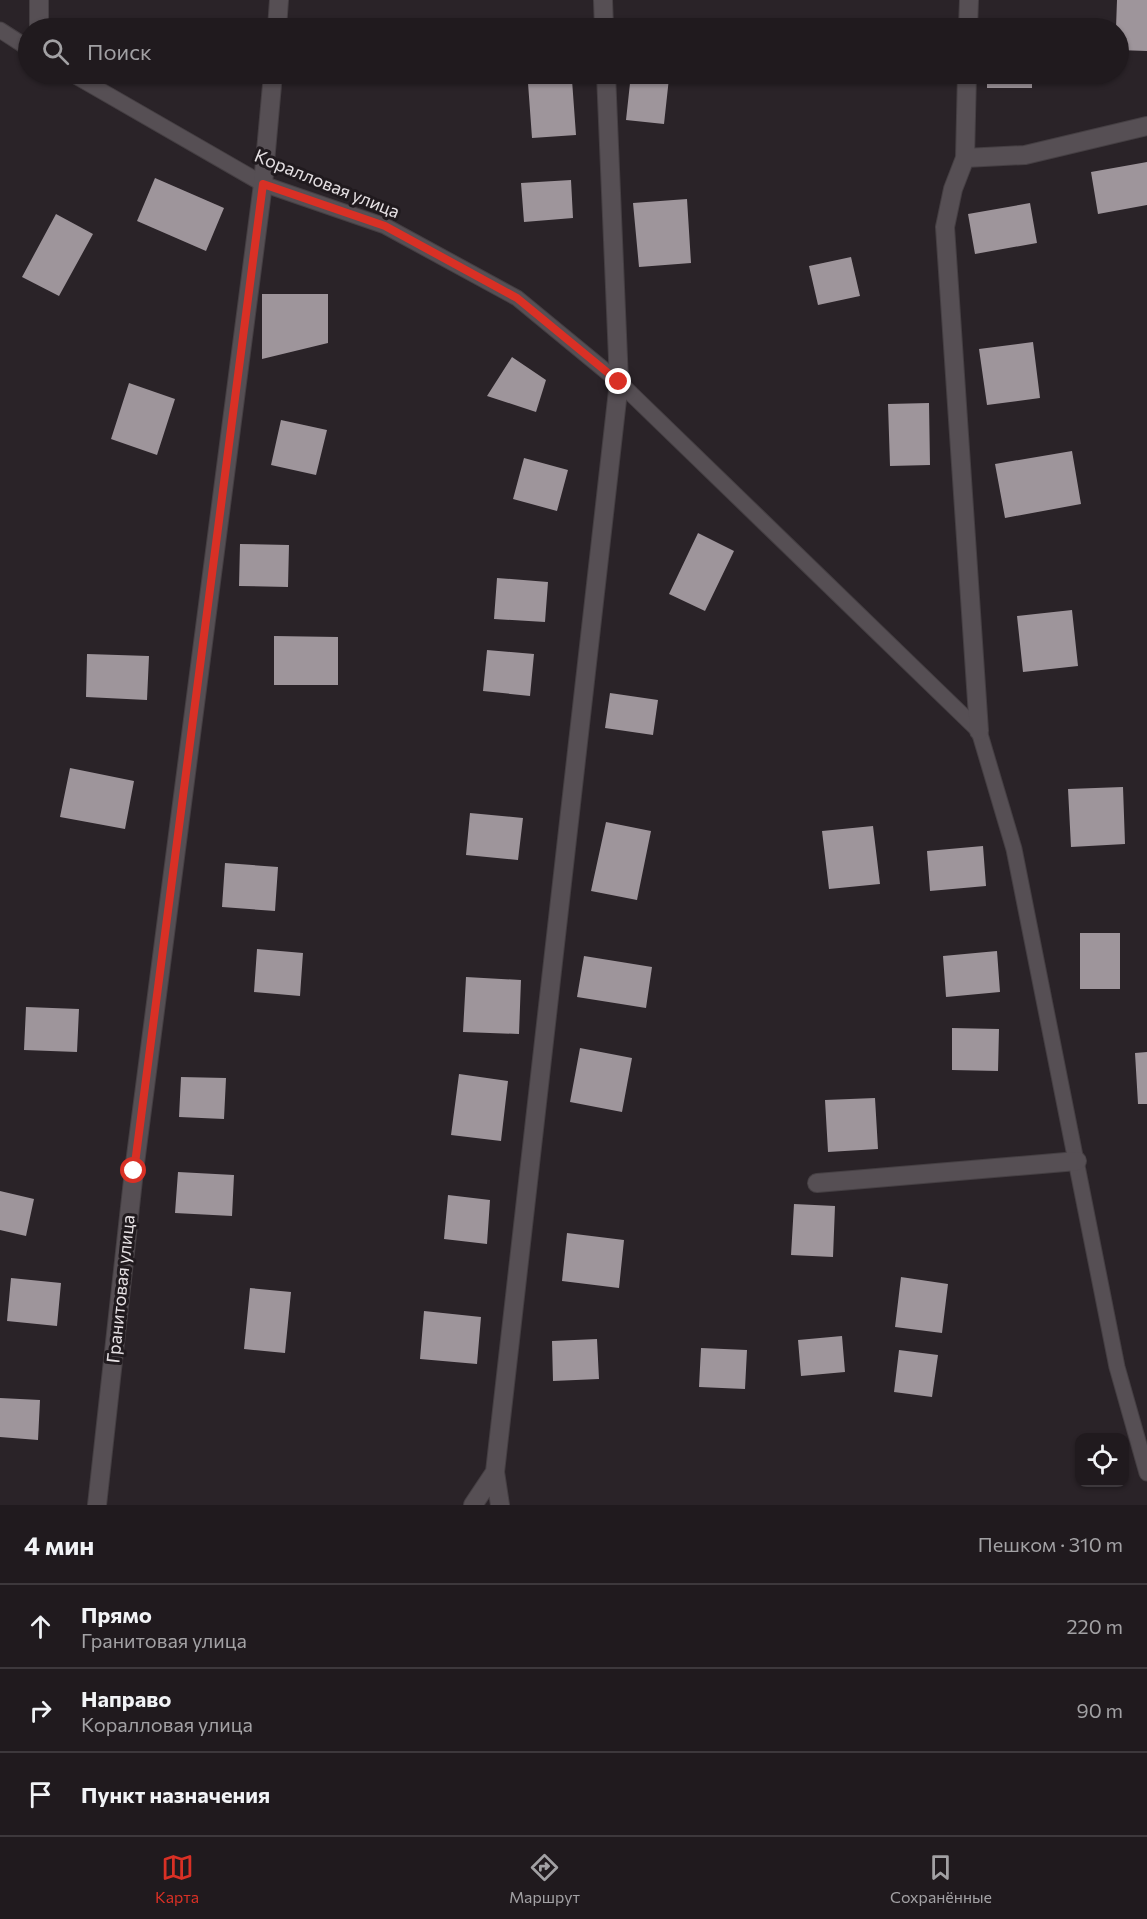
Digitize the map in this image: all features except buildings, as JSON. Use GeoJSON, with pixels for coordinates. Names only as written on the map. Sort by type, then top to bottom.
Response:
{"type":"FeatureCollection","features":[{"type":"Feature","properties":{"kind":"street"},"geometry":{"type":"LineString","coordinates":[[39,0],[39,18]]}},
{"type":"Feature","properties":{"kind":"street"},"geometry":{"type":"LineString","coordinates":[[278,18],[279,0]]}},
{"type":"Feature","properties":{"kind":"street"},"geometry":{"type":"LineString","coordinates":[[603,0],[604,18]]}},
{"type":"Feature","properties":{"kind":"street"},"geometry":{"type":"LineString","coordinates":[[968,18],[969,0]]}},
{"type":"Feature","properties":{"kind":"street","name":"Гранитовая улица"},"geometry":{"type":"LineString","coordinates":[[97,1505],[134,1171],[263,184],[272,84]]}},
{"type":"Feature","properties":{"kind":"street"},"geometry":{"type":"LineString","coordinates":[[500,1505],[495,1472],[619,382],[606,84]]}},
{"type":"Feature","properties":{"kind":"street"},"geometry":{"type":"LineString","coordinates":[[967,84],[965,158],[953,189],[945,227],[979,731]]}},
{"type":"Feature","properties":{"kind":"street"},"geometry":{"type":"LineString","coordinates":[[965,158],[1026,155],[1147,126]]}},
{"type":"Feature","properties":{"kind":"street"},"geometry":{"type":"LineString","coordinates":[[817,1183],[1077,1161]]}},
{"type":"Feature","properties":{"kind":"street"},"geometry":{"type":"LineString","coordinates":[[473,1505],[495,1472]]}},
{"type":"Feature","properties":{"kind":"street"},"geometry":{"type":"LineString","coordinates":[[100,1486],[108,1505]]}},
{"type":"Feature","properties":{"kind":"lane"},"geometry":{"type":"LineString","coordinates":[[0,30],[18,42]]}},
{"type":"Feature","properties":{"kind":"lane","name":"Коралловая улица"},"geometry":{"type":"LineString","coordinates":[[89,84],[263,184],[385,226],[517,298],[619,382],[979,731]]}},
{"type":"Feature","properties":{"kind":"lane"},"geometry":{"type":"LineString","coordinates":[[979,731],[1014,849],[1117,1367],[1147,1473]]}},
{"type":"Feature","properties":{"kind":"route"},"geometry":{"type":"LineString","coordinates":[[134,1171],[263,184],[385,226],[517,298],[619,382]]}}]}
